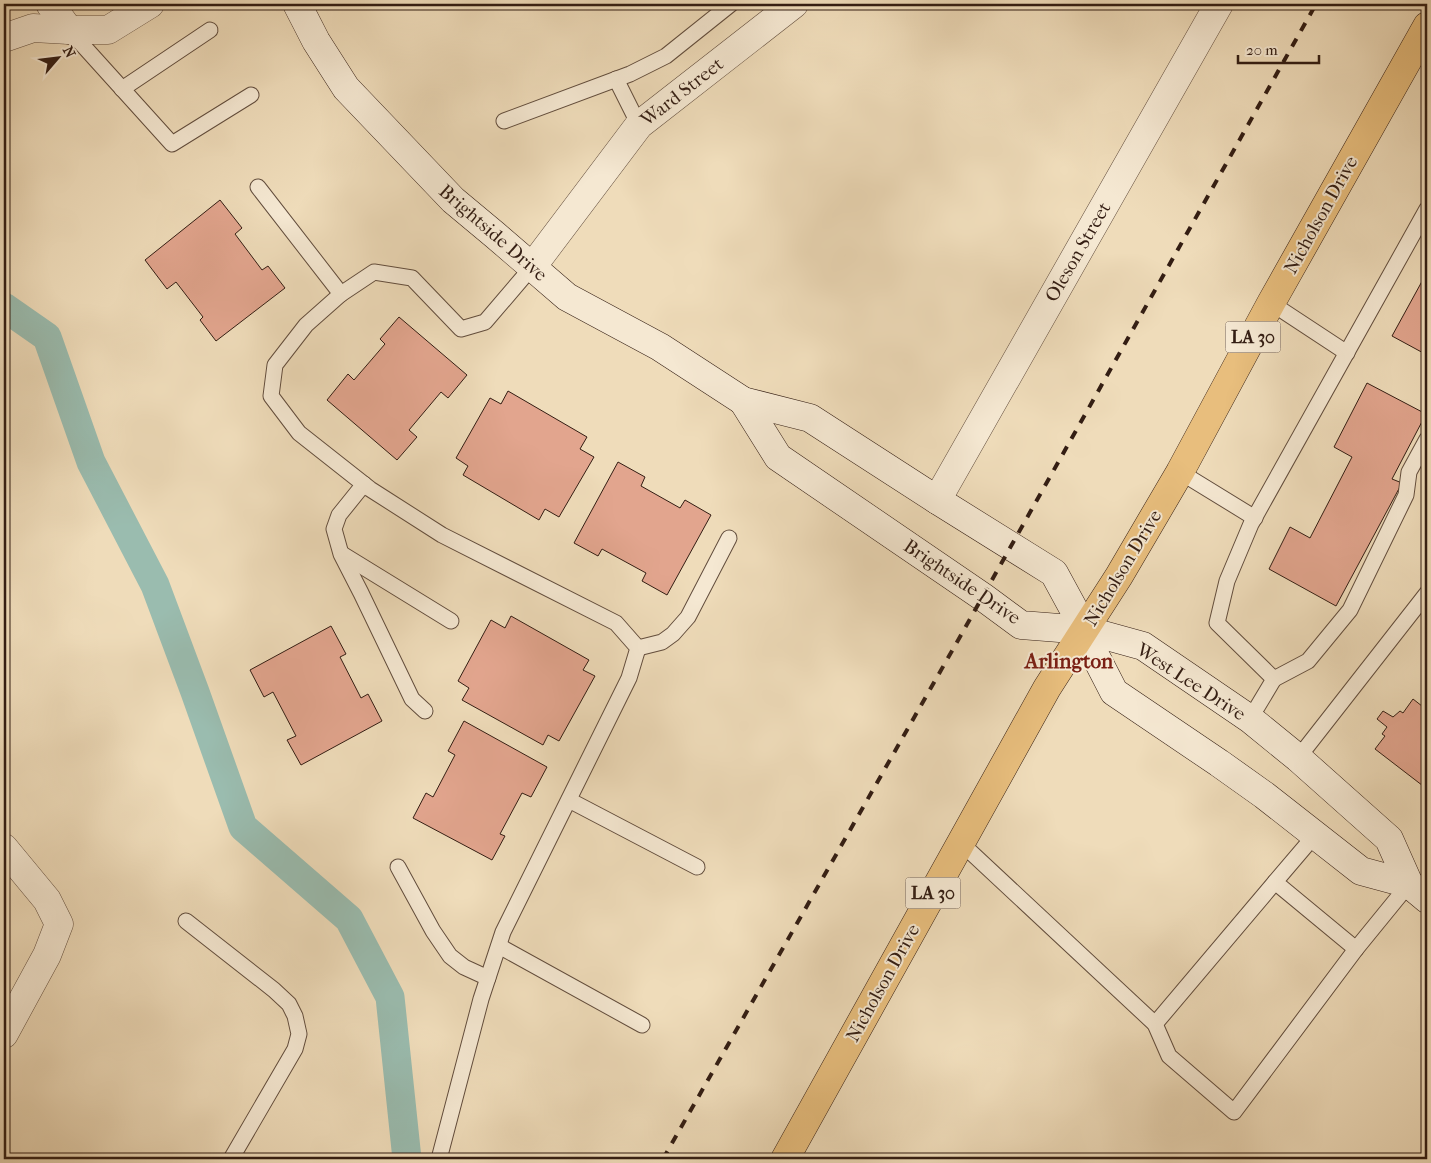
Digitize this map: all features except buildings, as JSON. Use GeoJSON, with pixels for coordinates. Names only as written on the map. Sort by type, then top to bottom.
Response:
{"type":"FeatureCollection","features":[{"type":"Feature","properties":{"kind":"main road"},"geometry":{"type":"LineString","coordinates":[[50,4],[69,30]]}},
{"type":"Feature","properties":{"kind":"main road","name":"Brightside Drive"},"geometry":{"type":"LineString","coordinates":[[297,4],[316,41],[346,88],[453,200],[567,297],[660,347],[744,401],[810,418],[1054,573],[1085,630]]}},
{"type":"Feature","properties":{"kind":"main road","name":"Ward Street"},"geometry":{"type":"LineString","coordinates":[[532,267],[639,125],[794,4]]}},
{"type":"Feature","properties":{"kind":"main road","name":"Oleson Street"},"geometry":{"type":"LineString","coordinates":[[937,500],[1219,4]]}},
{"type":"Feature","properties":{"kind":"main road"},"geometry":{"type":"LineString","coordinates":[[4,38],[33,28],[108,30],[138,7]]}},
{"type":"Feature","properties":{"kind":"main road","name":"Nicholson Drive"},"geometry":{"type":"LineString","coordinates":[[786,1159],[1048,688],[1119,576],[1180,472],[1271,303],[1427,26]]}},
{"type":"Feature","properties":{"kind":"main road","name":"Brightside Drive"},"geometry":{"type":"LineString","coordinates":[[744,401],[778,457],[1021,625],[1085,630]]}},
{"type":"Feature","properties":{"kind":"main road"},"geometry":{"type":"LineString","coordinates":[[1085,630],[1114,692],[1264,795],[1361,871],[1418,892]]}},
{"type":"Feature","properties":{"kind":"main road","name":"West Lee Drive"},"geometry":{"type":"LineString","coordinates":[[1085,630],[1143,646],[1250,719],[1298,758],[1389,839],[1418,892]]}},
{"type":"Feature","properties":{"kind":"main road"},"geometry":{"type":"LineString","coordinates":[[4,848],[47,900],[59,924],[47,955],[4,1034]]}},
{"type":"Feature","properties":{"kind":"lane"},"geometry":{"type":"LineString","coordinates":[[504,121],[630,74],[666,56],[731,4]]}},
{"type":"Feature","properties":{"kind":"lane"},"geometry":{"type":"LineString","coordinates":[[69,30],[172,144],[251,95]]}},
{"type":"Feature","properties":{"kind":"lane"},"geometry":{"type":"LineString","coordinates":[[122,89],[210,30]]}},
{"type":"Feature","properties":{"kind":"lane"},"geometry":{"type":"LineString","coordinates":[[616,79],[639,125]]}},
{"type":"Feature","properties":{"kind":"lane"},"geometry":{"type":"LineString","coordinates":[[258,187],[341,294]]}},
{"type":"Feature","properties":{"kind":"lane"},"geometry":{"type":"LineString","coordinates":[[1274,679],[1217,623],[1227,581],[1255,518],[1427,209]]}},
{"type":"Feature","properties":{"kind":"lane"},"geometry":{"type":"LineString","coordinates":[[532,267],[485,322],[461,329],[412,278],[374,272],[341,294],[306,325],[275,365],[271,396],[299,433],[364,484],[442,535],[616,623],[638,648]]}},
{"type":"Feature","properties":{"kind":"lane"},"geometry":{"type":"LineString","coordinates":[[1271,303],[1347,353]]}},
{"type":"Feature","properties":{"kind":"lane"},"geometry":{"type":"LineString","coordinates":[[1250,719],[1274,679],[1308,661],[1350,610],[1406,495],[1409,472],[1427,439]]}},
{"type":"Feature","properties":{"kind":"lane"},"geometry":{"type":"LineString","coordinates":[[1180,472],[1255,518]]}},
{"type":"Feature","properties":{"kind":"lane"},"geometry":{"type":"LineString","coordinates":[[364,484],[339,515],[334,529],[341,554],[412,699],[425,711]]}},
{"type":"Feature","properties":{"kind":"lane"},"geometry":{"type":"LineString","coordinates":[[638,648],[662,642],[673,634],[688,617],[729,538]]}},
{"type":"Feature","properties":{"kind":"lane"},"geometry":{"type":"LineString","coordinates":[[341,554],[451,621]]}},
{"type":"Feature","properties":{"kind":"lane"},"geometry":{"type":"LineString","coordinates":[[1298,758],[1427,593]]}},
{"type":"Feature","properties":{"kind":"lane"},"geometry":{"type":"LineString","coordinates":[[439,1159],[481,999],[503,932],[630,678],[638,648]]}},
{"type":"Feature","properties":{"kind":"lane"},"geometry":{"type":"LineString","coordinates":[[569,800],[697,866]]}},
{"type":"Feature","properties":{"kind":"lane"},"geometry":{"type":"LineString","coordinates":[[1155,1024],[1315,835]]}},
{"type":"Feature","properties":{"kind":"lane"},"geometry":{"type":"LineString","coordinates":[[961,843],[1155,1024],[1169,1056],[1234,1112],[1356,949],[1418,892]]}},
{"type":"Feature","properties":{"kind":"lane"},"geometry":{"type":"LineString","coordinates":[[398,867],[433,931],[450,956],[464,967],[488,978]]}},
{"type":"Feature","properties":{"kind":"lane"},"geometry":{"type":"LineString","coordinates":[[1275,882],[1356,949]]}},
{"type":"Feature","properties":{"kind":"lane"},"geometry":{"type":"LineString","coordinates":[[186,921],[289,1004],[295,1016],[300,1034],[295,1049],[231,1159]]}},
{"type":"Feature","properties":{"kind":"lane"},"geometry":{"type":"LineString","coordinates":[[499,946],[642,1025]]}},
{"type":"Feature","properties":{"kind":"waterway"},"geometry":{"type":"LineString","coordinates":[[4,307],[47,337],[91,462],[155,585],[243,827],[349,919],[390,997],[407,1159]]}},
{"type":"Feature","properties":{"kind":"railway"},"geometry":{"type":"LineString","coordinates":[[663,1159],[961,635],[1316,4]]}},
{"type":"Feature","properties":{"kind":"district","name":"Arlington"},"geometry":{"type":"Point","coordinates":[1069,661]}}]}
